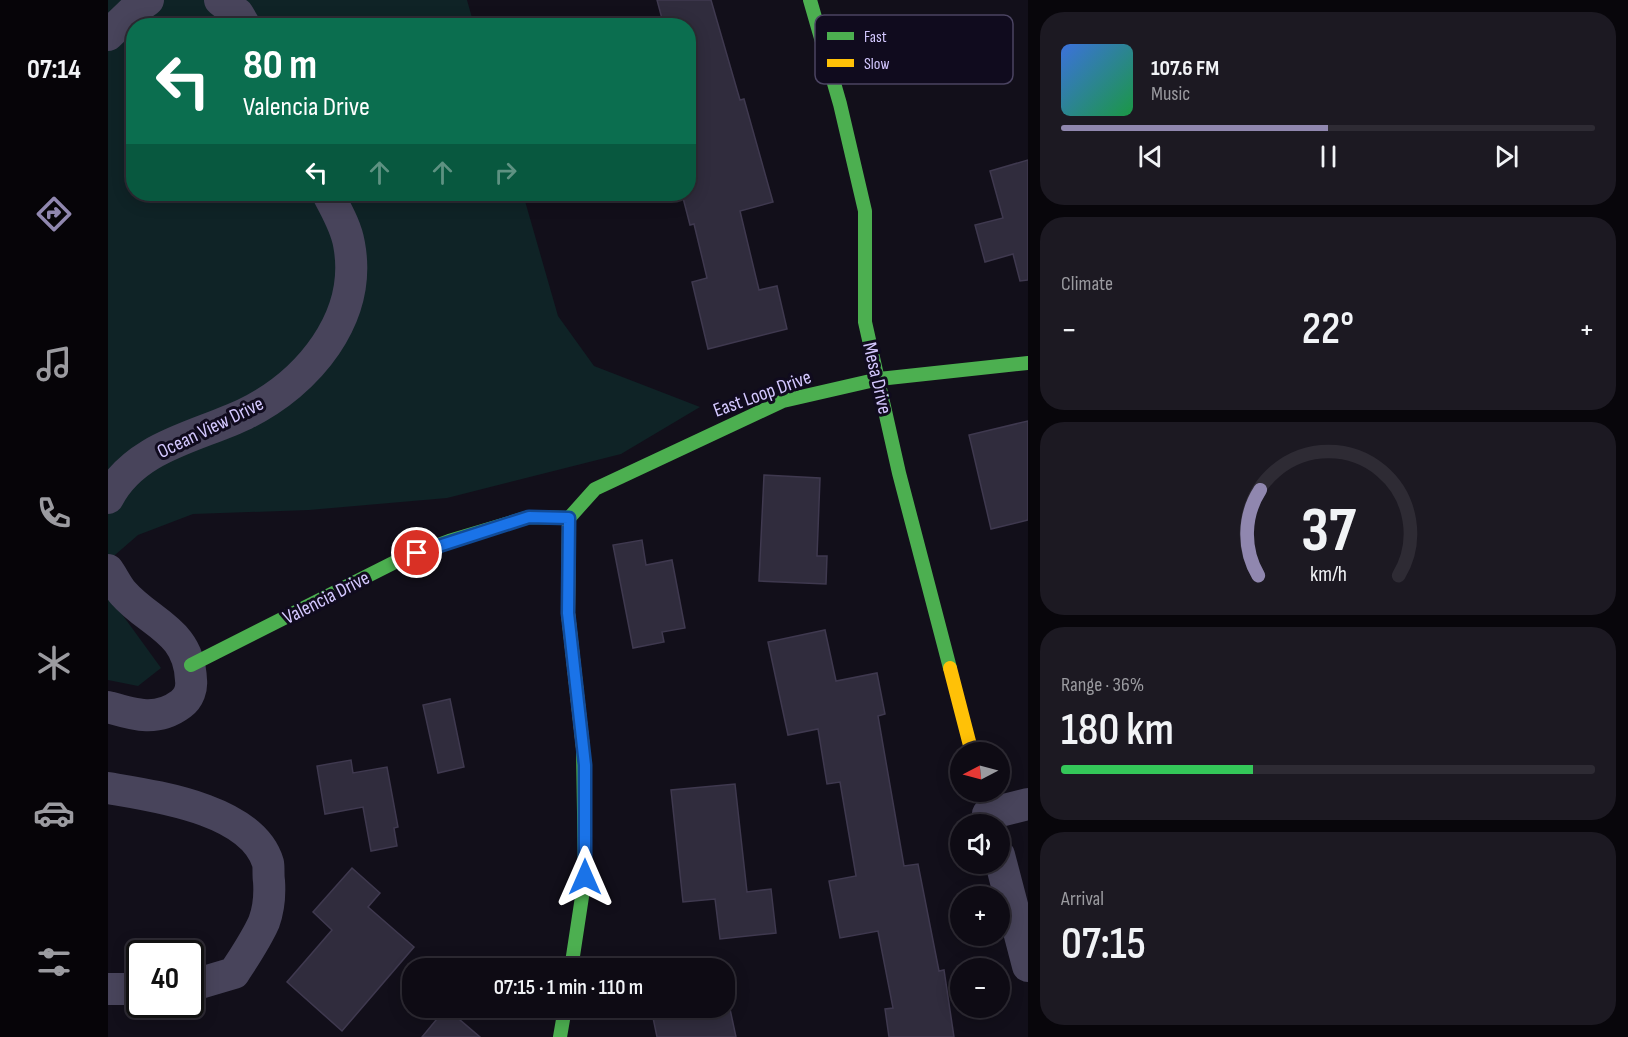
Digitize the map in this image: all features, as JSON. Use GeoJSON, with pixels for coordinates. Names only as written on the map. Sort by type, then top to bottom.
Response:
{"type":"FeatureCollection","features":[{"type":"Feature","properties":{"kind":"street"},"geometry":{"type":"LineString","coordinates":[[127,18],[148,0]]}},
{"type":"Feature","properties":{"kind":"street"},"geometry":{"type":"LineString","coordinates":[[220,0],[240,18]]}},
{"type":"Feature","properties":{"kind":"street","name":"Mesa Drive"},"geometry":{"type":"LineString","coordinates":[[810,0],[815,18]]}},
{"type":"Feature","properties":{"kind":"street"},"geometry":{"type":"LineString","coordinates":[[108,35],[126,19]]}},
{"type":"Feature","properties":{"kind":"street","name":"Mesa Drive"},"geometry":{"type":"LineString","coordinates":[[834,84],[866,211],[865,322],[899,473],[969,742]]}},
{"type":"Feature","properties":{"kind":"street","name":"Ocean View Drive"},"geometry":{"type":"LineString","coordinates":[[108,498],[128,471],[153,453],[188,435],[246,413],[281,391],[302,374],[328,343],[341,321],[349,296],[352,270],[344,227],[331,201]]}},
{"type":"Feature","properties":{"kind":"street","name":"East Loop Drive"},"geometry":{"type":"LineString","coordinates":[[569,518],[595,489],[722,428],[802,395],[879,379],[1028,363]]}},
{"type":"Feature","properties":{"kind":"street","name":"Valencia Drive"},"geometry":{"type":"LineString","coordinates":[[190,665],[401,559],[449,541],[529,517],[569,518]]}},
{"type":"Feature","properties":{"kind":"street"},"geometry":{"type":"LineString","coordinates":[[569,518],[568,613],[585,765],[585,877],[573,958]]}},
{"type":"Feature","properties":{"kind":"street"},"geometry":{"type":"LineString","coordinates":[[108,570],[124,594],[178,641],[190,665],[192,687],[185,701],[169,713],[156,716],[135,715],[108,707]]}},
{"type":"Feature","properties":{"kind":"street"},"geometry":{"type":"LineString","coordinates":[[108,788],[182,803],[234,822],[252,837],[268,862],[270,897],[265,920],[255,941],[234,973],[204,982]]}},
{"type":"Feature","properties":{"kind":"street"},"geometry":{"type":"LineString","coordinates":[[987,810],[1028,804]]}},
{"type":"Feature","properties":{"kind":"street"},"geometry":{"type":"LineString","coordinates":[[1004,874],[1028,966]]}},
{"type":"Feature","properties":{"kind":"street"},"geometry":{"type":"LineString","coordinates":[[108,989],[126,988]]}},
{"type":"Feature","properties":{"kind":"street"},"geometry":{"type":"LineString","coordinates":[[560,1037],[563,1018]]}},
{"type":"Feature","properties":{"kind":"green space"},"geometry":{"type":"Polygon","coordinates":[[[108,0],[467,0],[472,18],[126,18],[126,201],[525,201],[558,316],[594,366],[700,407],[621,454],[447,498],[309,510],[193,514],[138,535],[108,561],[108,0]]]}},
{"type":"Feature","properties":{"kind":"green space"},"geometry":{"type":"Polygon","coordinates":[[[108,595],[161,668],[138,686],[108,680],[108,595]]]}},
{"type":"Feature","properties":{"kind":"building"},"geometry":{"type":"Polygon","coordinates":[[[657,0],[711,0],[740,100],[744,99],[773,202],[740,211],[759,290],[777,286],[787,329],[708,349],[692,282],[707,278],[694,224],[690,225],[684,201],[696,201],[696,18],[662,18],[657,0]]]}},
{"type":"Feature","properties":{"kind":"building"},"geometry":{"type":"Polygon","coordinates":[[[1028,160],[1028,280],[1020,281],[1013,254],[985,262],[975,225],[1003,218],[990,171],[1028,160]]]}},
{"type":"Feature","properties":{"kind":"building"},"geometry":{"type":"Polygon","coordinates":[[[1028,421],[1028,520],[991,529],[969,435],[1028,421]]]}},
{"type":"Feature","properties":{"kind":"building"},"geometry":{"type":"Polygon","coordinates":[[[764,475],[820,478],[817,556],[827,556],[826,584],[759,581],[764,475]]]}},
{"type":"Feature","properties":{"kind":"building"},"geometry":{"type":"Polygon","coordinates":[[[642,540],[646,565],[672,560],[685,628],[662,632],[664,642],[633,648],[613,545],[642,540]]]}},
{"type":"Feature","properties":{"kind":"building"},"geometry":{"type":"Polygon","coordinates":[[[825,630],[836,681],[877,673],[885,714],[878,716],[904,866],[918,864],[939,971],[944,970],[954,1037],[889,1037],[885,1009],[893,1008],[878,931],[840,938],[829,881],[856,876],[840,782],[827,784],[818,729],[788,735],[768,642],[825,630]]]}},
{"type":"Feature","properties":{"kind":"building"},"geometry":{"type":"Polygon","coordinates":[[[450,699],[464,767],[438,773],[423,705],[450,699]]]}},
{"type":"Feature","properties":{"kind":"building"},"geometry":{"type":"Polygon","coordinates":[[[351,760],[353,773],[387,767],[398,827],[394,828],[397,846],[371,851],[363,807],[325,814],[317,766],[351,760]]]}},
{"type":"Feature","properties":{"kind":"building"},"geometry":{"type":"Polygon","coordinates":[[[735,784],[747,892],[771,889],[776,933],[720,939],[715,899],[683,902],[671,790],[735,784]]]}},
{"type":"Feature","properties":{"kind":"building"},"geometry":{"type":"Polygon","coordinates":[[[352,868],[380,893],[368,907],[414,947],[402,958],[402,961],[342,1031],[287,982],[332,930],[313,912],[352,868]]]}},
{"type":"Feature","properties":{"kind":"building"},"geometry":{"type":"Polygon","coordinates":[[[438,1018],[458,1018],[480,1037],[422,1037],[438,1018]]]}},
{"type":"Feature","properties":{"kind":"building"},"geometry":{"type":"Polygon","coordinates":[[[653,1018],[732,1018],[736,1037],[657,1037],[653,1018]]]}},
{"type":"Feature","properties":{"kind":"traffic: fast"},"geometry":{"type":"LineString","coordinates":[[810,0],[815,17]]}},
{"type":"Feature","properties":{"kind":"traffic: fast"},"geometry":{"type":"LineString","coordinates":[[834,84],[865,211],[865,322],[899,473],[950,668]]}},
{"type":"Feature","properties":{"kind":"traffic: fast"},"geometry":{"type":"LineString","coordinates":[[569,518],[595,489],[783,401],[879,379],[1028,363]]}},
{"type":"Feature","properties":{"kind":"traffic: fast"},"geometry":{"type":"LineString","coordinates":[[191,665],[401,559],[449,541],[529,517],[569,518]]}},
{"type":"Feature","properties":{"kind":"traffic: fast"},"geometry":{"type":"LineString","coordinates":[[573,958],[585,877],[583,748]]}},
{"type":"Feature","properties":{"kind":"traffic: fast"},"geometry":{"type":"LineString","coordinates":[[560,1037],[563,1018]]}},
{"type":"Feature","properties":{"kind":"traffic: slow"},"geometry":{"type":"LineString","coordinates":[[569,518],[568,613],[583,748]]}},
{"type":"Feature","properties":{"kind":"traffic: slow"},"geometry":{"type":"LineString","coordinates":[[950,668],[969,742]]}},
{"type":"Feature","properties":{"kind":"route"},"geometry":{"type":"LineString","coordinates":[[417,553],[529,517],[569,518],[568,613],[585,765],[585,877]]}}]}
